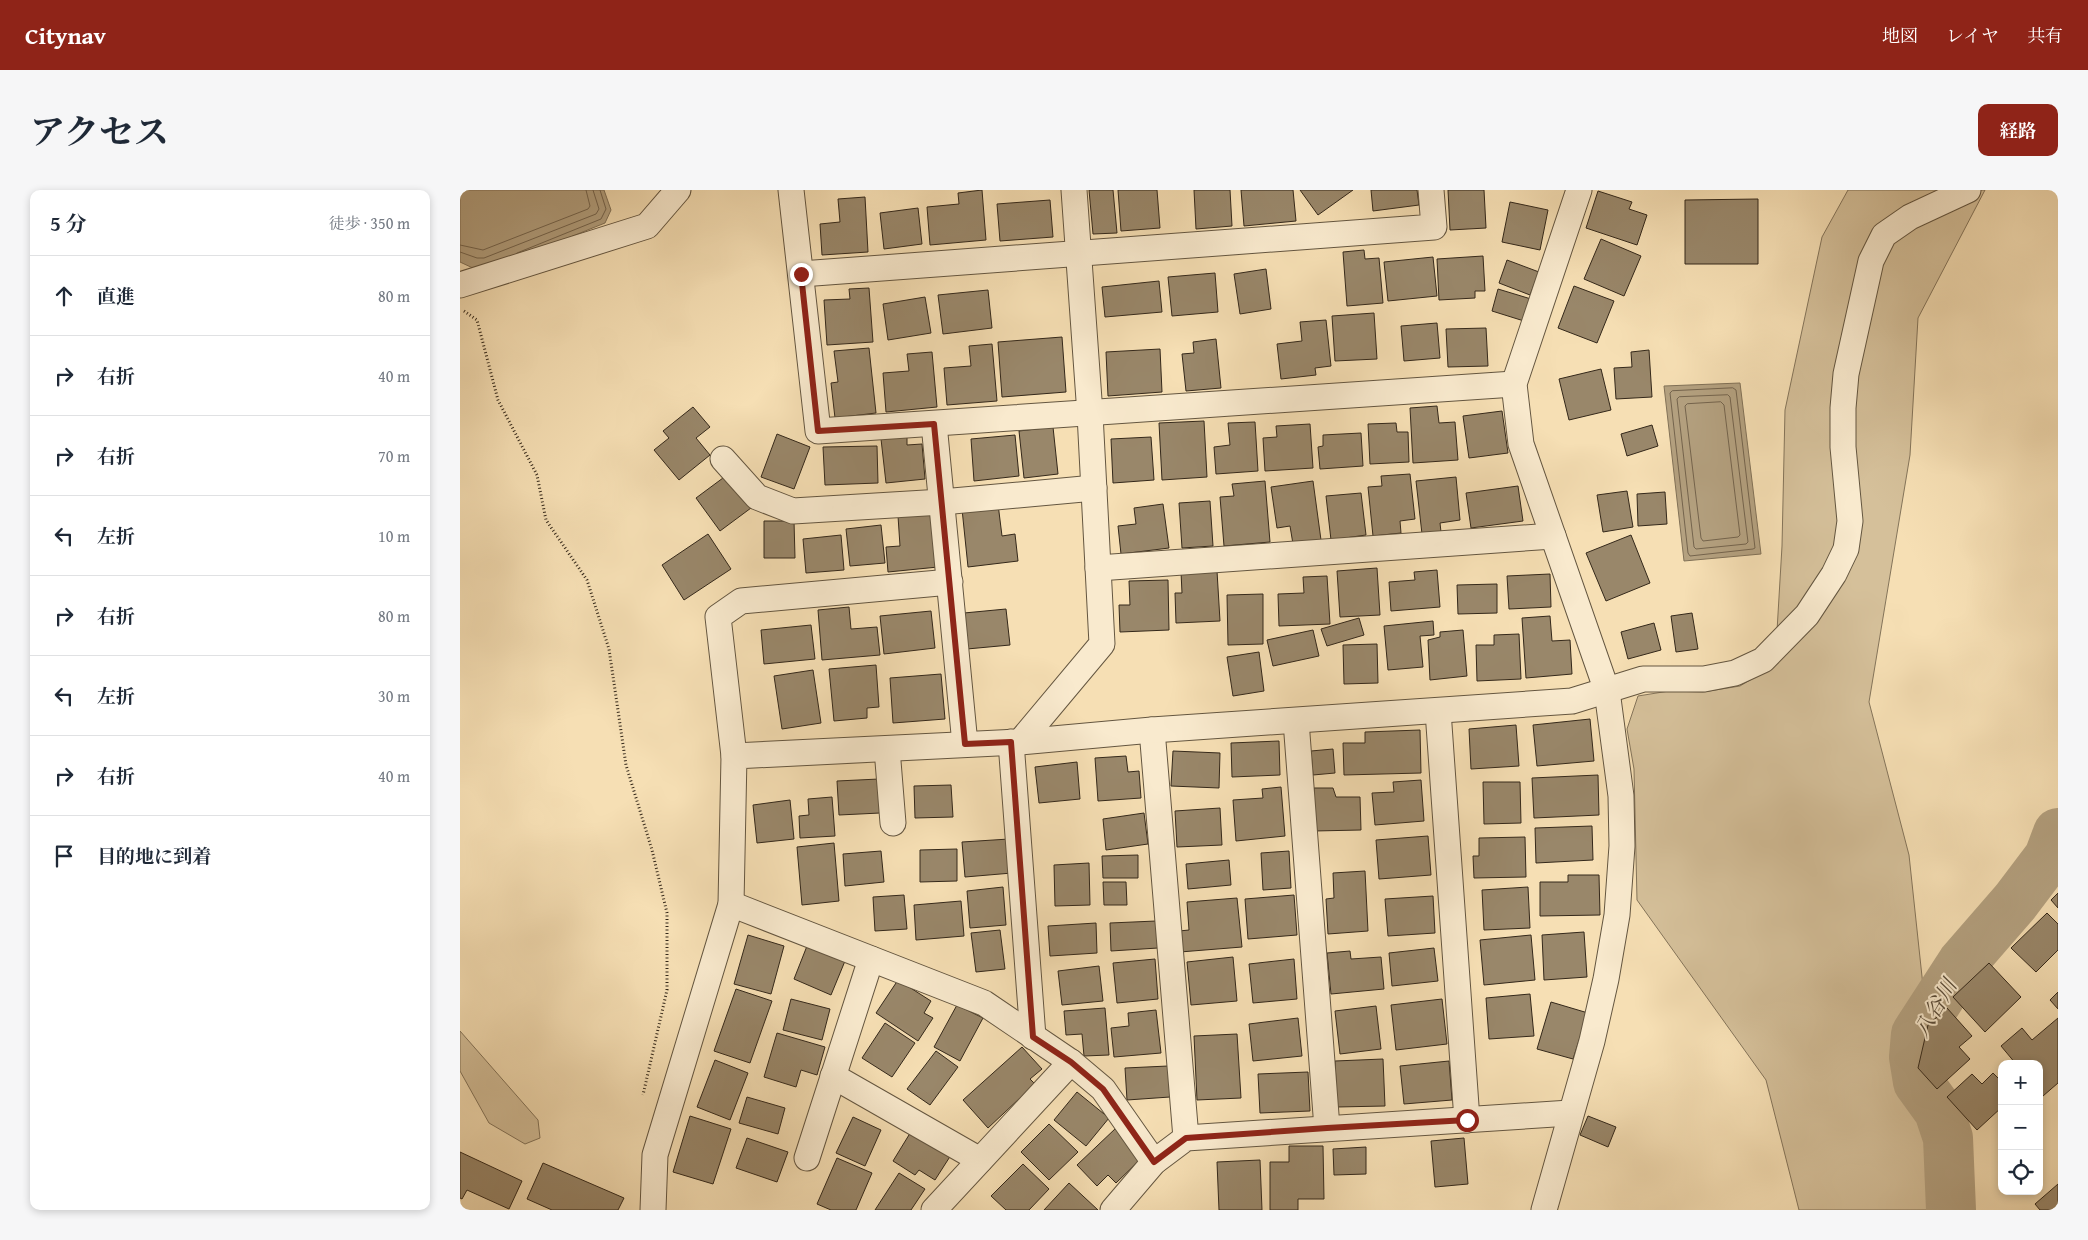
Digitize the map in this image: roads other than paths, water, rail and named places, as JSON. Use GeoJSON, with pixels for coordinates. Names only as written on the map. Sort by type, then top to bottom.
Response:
{"type":"FeatureCollection","features":[{"type":"Feature","properties":{"kind":"street"},"geometry":{"type":"LineString","coordinates":[[460,285],[647,226],[678,190]]}},
{"type":"Feature","properties":{"kind":"street"},"geometry":{"type":"LineString","coordinates":[[791,190],[818,431],[1514,384]]}},
{"type":"Feature","properties":{"kind":"street"},"geometry":{"type":"LineString","coordinates":[[1033,1037],[1015,742],[1102,644],[1090,414],[1074,190]]}},
{"type":"Feature","properties":{"kind":"street"},"geometry":{"type":"LineString","coordinates":[[801,274],[1434,227],[1431,190]]}},
{"type":"Feature","properties":{"kind":"street"},"geometry":{"type":"LineString","coordinates":[[1544,1210],[1592,1041],[1606,979],[1617,915],[1622,846],[1621,796],[1606,691],[1521,444],[1514,384],[1579,190]]}},
{"type":"Feature","properties":{"kind":"street"},"geometry":{"type":"LineString","coordinates":[[734,756],[1015,742],[1152,730],[1572,701],[1643,679],[1704,679],[1735,673],[1763,660],[1807,615],[1834,574],[1846,549],[1850,521],[1843,448],[1843,408],[1846,374],[1871,261],[1884,235],[1910,217],[1968,190]]}},
{"type":"Feature","properties":{"kind":"street"},"geometry":{"type":"LineString","coordinates":[[934,424],[965,744]]}},
{"type":"Feature","properties":{"kind":"street"},"geometry":{"type":"LineString","coordinates":[[723,459],[757,497],[793,511],[942,502],[1094,488]]}},
{"type":"Feature","properties":{"kind":"street"},"geometry":{"type":"LineString","coordinates":[[1098,568],[1553,536]]}},
{"type":"Feature","properties":{"kind":"street"},"geometry":{"type":"LineString","coordinates":[[653,1210],[655,1155],[731,904],[734,756],[718,617],[741,601],[950,582]]}},
{"type":"Feature","properties":{"kind":"street"},"geometry":{"type":"LineString","coordinates":[[1438,710],[1467,1120]]}},
{"type":"Feature","properties":{"kind":"street"},"geometry":{"type":"LineString","coordinates":[[1296,720],[1327,1128]]}},
{"type":"Feature","properties":{"kind":"street"},"geometry":{"type":"LineString","coordinates":[[1152,730],[1186,1138]]}},
{"type":"Feature","properties":{"kind":"street"},"geometry":{"type":"LineString","coordinates":[[887,748],[893,823]]}},
{"type":"Feature","properties":{"kind":"street"},"geometry":{"type":"LineString","coordinates":[[731,904],[984,1003],[1071,1062],[1103,1089],[1154,1162]]}},
{"type":"Feature","properties":{"kind":"street"},"geometry":{"type":"LineString","coordinates":[[807,1158],[871,959]]}},
{"type":"Feature","properties":{"kind":"street"},"geometry":{"type":"LineString","coordinates":[[934,1210],[1071,1062]]}},
{"type":"Feature","properties":{"kind":"street"},"geometry":{"type":"LineString","coordinates":[[833,1076],[980,1160]]}},
{"type":"Feature","properties":{"kind":"street"},"geometry":{"type":"LineString","coordinates":[[1113,1210],[1154,1162],[1186,1138],[1570,1113]]}},
{"type":"Feature","properties":{"kind":"water"},"geometry":{"type":"Polygon","coordinates":[[[460,190],[604,190],[611,210],[605,223],[503,264],[475,269],[460,262],[460,190]]]}},
{"type":"Feature","properties":{"kind":"water"},"geometry":{"type":"Polygon","coordinates":[[[1740,383],[1761,554],[1684,561],[1664,386],[1740,383]]]}},
{"type":"Feature","properties":{"kind":"waterway","name":"八谷川"},"geometry":{"type":"LineString","coordinates":[[1951,1210],[1948,1138],[1939,1111],[1918,1082],[1914,1057],[1916,1034],[1962,963],[2015,902],[2049,857],[2058,833]]}}]}
